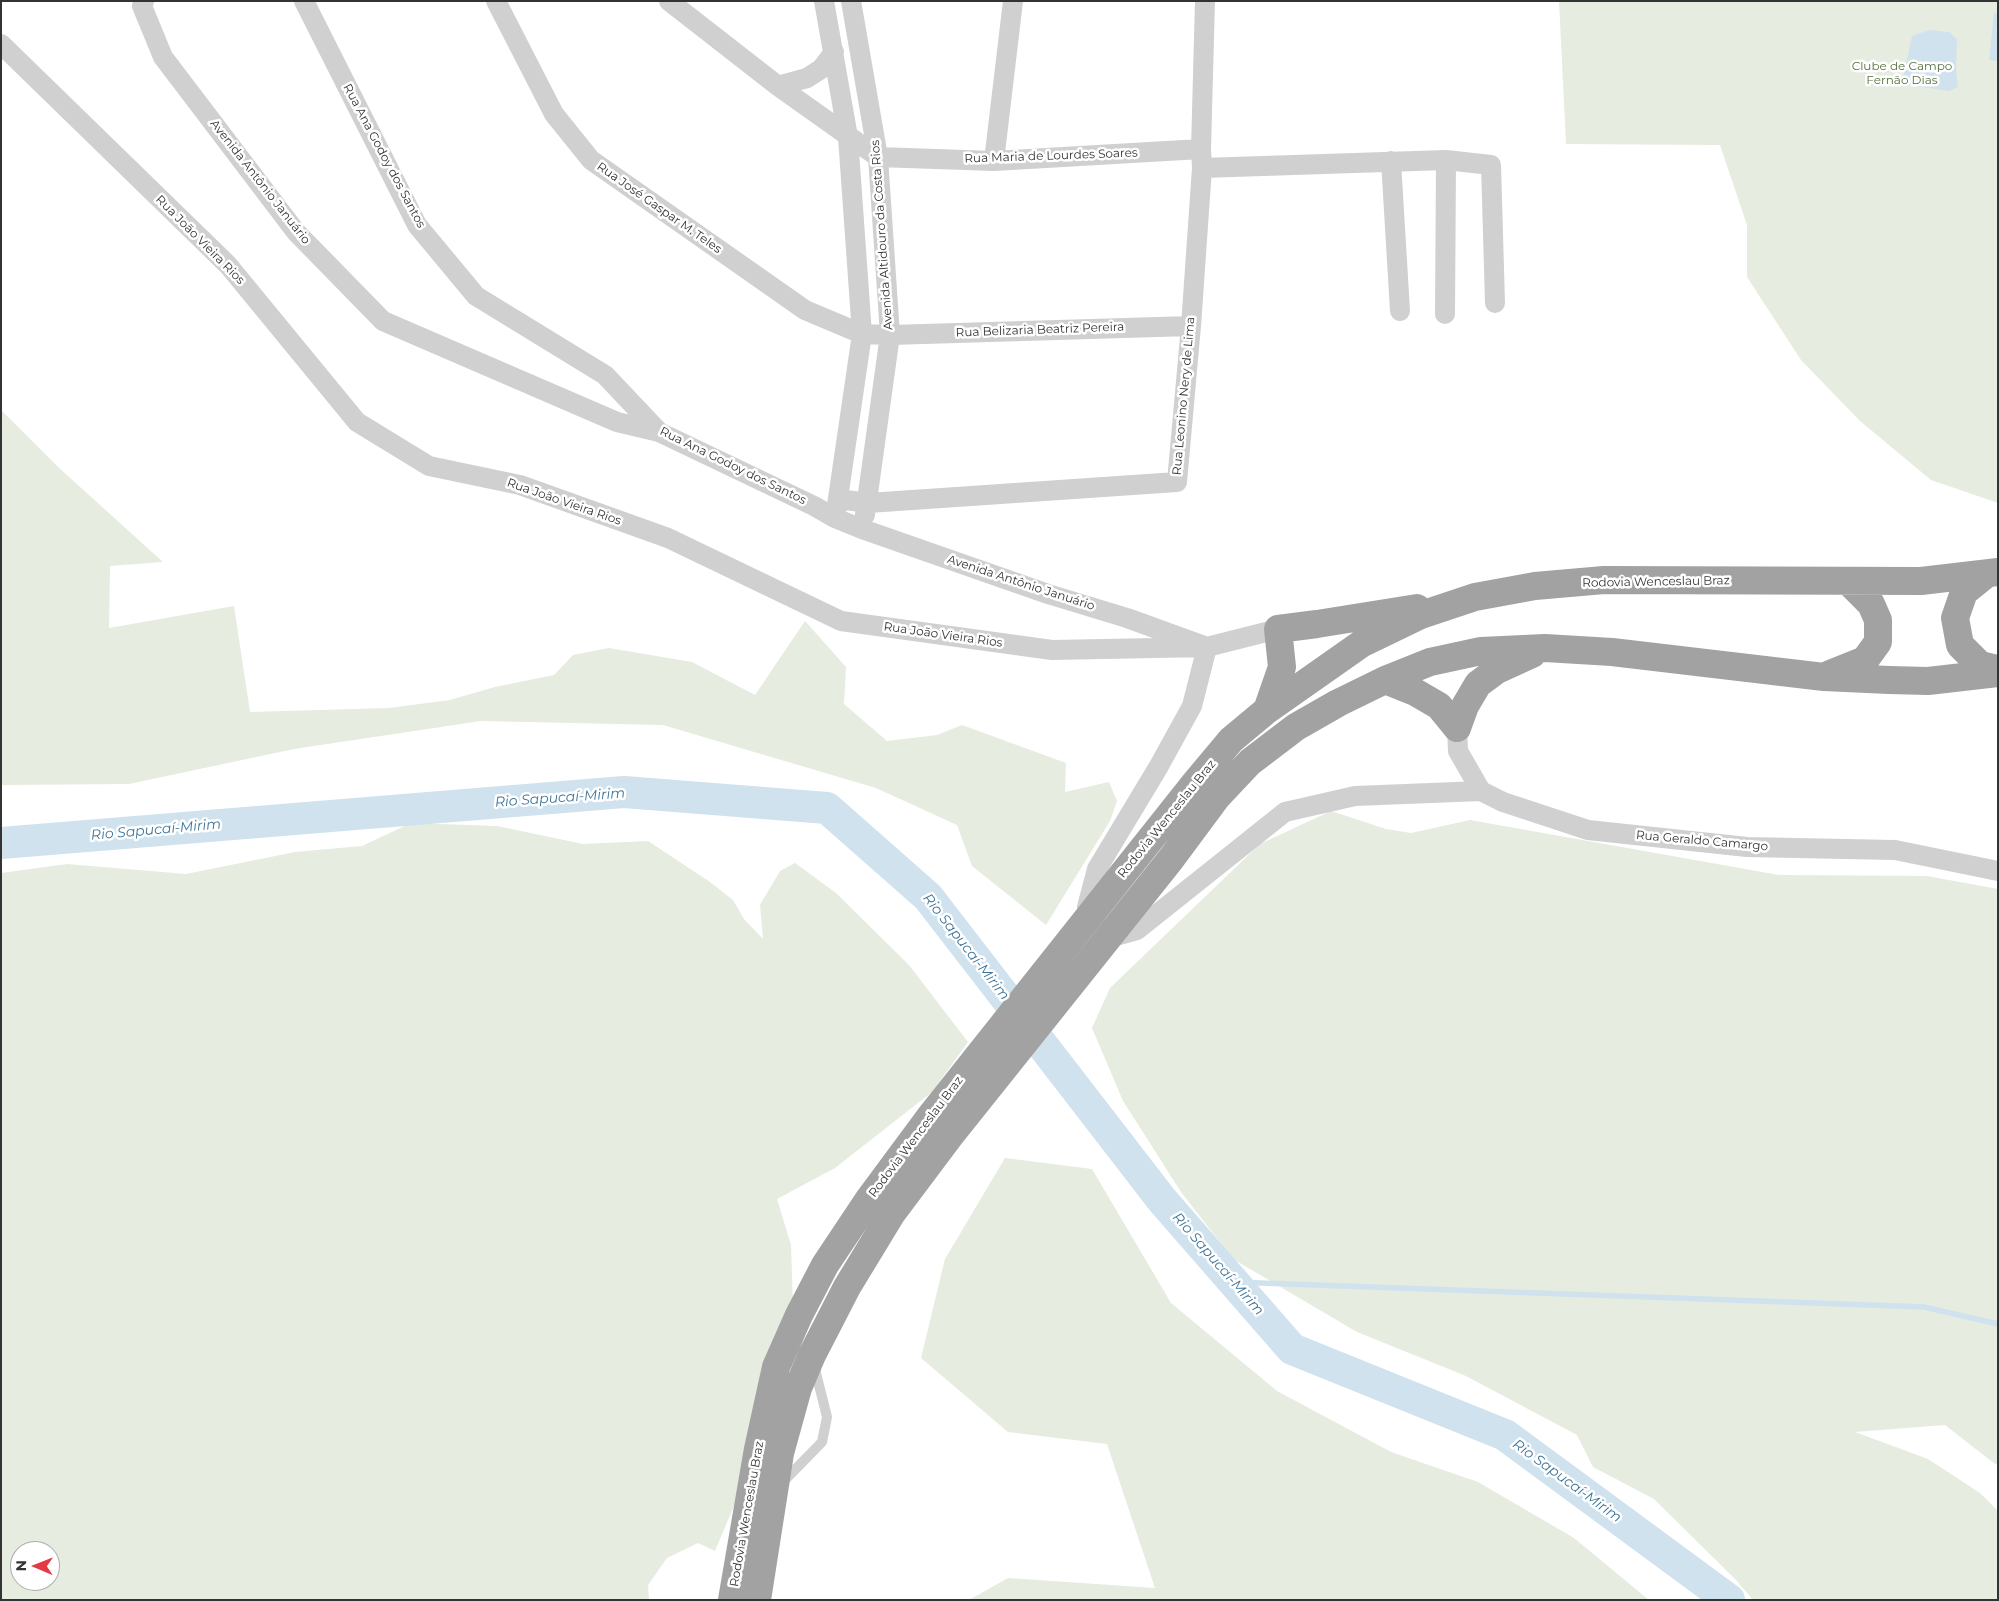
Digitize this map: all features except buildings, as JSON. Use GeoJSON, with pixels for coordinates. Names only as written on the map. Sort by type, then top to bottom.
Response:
{"type":"FeatureCollection","features":[{"type":"Feature","properties":{"kind":"highway","name":"Rodovia Wenceslau Braz"},"geometry":{"type":"LineString","coordinates":[[732,1600],[758,1449],[776,1367],[799,1315],[825,1265],[869,1199],[929,1118],[1150,840],[1231,740],[1267,710],[1361,644],[1421,615],[1475,597],[1535,586],[1604,580],[1921,581],[1992,573]]}},
{"type":"Feature","properties":{"kind":"highway"},"geometry":{"type":"LineString","coordinates":[[1992,573],[1964,592],[1954,618],[1960,645],[1980,665],[1998,671]]}},
{"type":"Feature","properties":{"kind":"highway"},"geometry":{"type":"LineString","coordinates":[[1824,677],[1864,660],[1878,642],[1878,620],[1871,604],[1849,582]]}},
{"type":"Feature","properties":{"kind":"highway"},"geometry":{"type":"LineString","coordinates":[[1267,710],[1282,667],[1278,629],[1475,597]]}},
{"type":"Feature","properties":{"kind":"highway","name":"Rodovia Wenceslau Braz"},"geometry":{"type":"LineString","coordinates":[[757,1600],[780,1453],[798,1388],[812,1355],[847,1287],[892,1213],[949,1138],[1171,859],[1217,797],[1250,762],[1296,728],[1338,703],[1385,680],[1430,662],[1482,651],[1545,648],[1612,652],[1824,677],[1928,681],[1998,671]]}},
{"type":"Feature","properties":{"kind":"highway"},"geometry":{"type":"LineString","coordinates":[[1457,728],[1465,706],[1478,684],[1497,670],[1545,648]]}},
{"type":"Feature","properties":{"kind":"highway"},"geometry":{"type":"LineString","coordinates":[[1385,680],[1415,692],[1439,706],[1457,728]]}},
{"type":"Feature","properties":{"kind":"street","name":"Rua Ana Godoy dos Santos"},"geometry":{"type":"LineString","coordinates":[[304,1],[417,225],[476,296],[606,375],[659,432],[814,506],[837,509]]}},
{"type":"Feature","properties":{"kind":"street","name":"Rua José Gaspar M. Teles"},"geometry":{"type":"LineString","coordinates":[[496,1],[554,114],[591,160],[805,310],[862,334]]}},
{"type":"Feature","properties":{"kind":"street"},"geometry":{"type":"LineString","coordinates":[[669,1],[778,86],[878,158]]}},
{"type":"Feature","properties":{"kind":"street"},"geometry":{"type":"LineString","coordinates":[[824,1],[848,137],[862,334],[837,509]]}},
{"type":"Feature","properties":{"kind":"street","name":"Avenida Altidouro da Costa Rios"},"geometry":{"type":"LineString","coordinates":[[851,1],[878,158],[890,335],[868,503],[862,529]]}},
{"type":"Feature","properties":{"kind":"street"},"geometry":{"type":"LineString","coordinates":[[994,161],[1013,1]]}},
{"type":"Feature","properties":{"kind":"street","name":"Rua Leonino Nery de Lima"},"geometry":{"type":"LineString","coordinates":[[837,509],[868,503],[1177,482],[1191,326],[1202,168],[1200,148],[1205,1]]}},
{"type":"Feature","properties":{"kind":"street","name":"Avenida Antônio Januário"},"geometry":{"type":"LineString","coordinates":[[143,4],[163,57],[296,232],[383,321],[617,422],[659,432]]}},
{"type":"Feature","properties":{"kind":"street","name":"Rua João Vieira Rios"},"geometry":{"type":"LineString","coordinates":[[1,44],[228,265],[357,422],[429,466],[520,485],[668,538],[841,621],[1052,650],[1207,647],[1278,629]]}},
{"type":"Feature","properties":{"kind":"street"},"geometry":{"type":"LineString","coordinates":[[778,86],[807,78],[822,69],[834,52]]}},
{"type":"Feature","properties":{"kind":"street","name":"Rua Maria de Lourdes Soares"},"geometry":{"type":"LineString","coordinates":[[878,158],[994,161],[1200,148]]}},
{"type":"Feature","properties":{"kind":"street"},"geometry":{"type":"LineString","coordinates":[[1202,168],[1446,160],[1492,165],[1495,302]]}},
{"type":"Feature","properties":{"kind":"street"},"geometry":{"type":"LineString","coordinates":[[1445,314],[1446,160]]}},
{"type":"Feature","properties":{"kind":"street"},"geometry":{"type":"LineString","coordinates":[[1391,161],[1400,311]]}},
{"type":"Feature","properties":{"kind":"street","name":"Rua Belizaria Beatriz Pereira"},"geometry":{"type":"LineString","coordinates":[[862,334],[890,335],[1191,326]]}},
{"type":"Feature","properties":{"kind":"street","name":"Avenida Antônio Januário"},"geometry":{"type":"LineString","coordinates":[[837,509],[862,529],[1048,594],[1127,618],[1207,647]]}},
{"type":"Feature","properties":{"kind":"street"},"geometry":{"type":"LineString","coordinates":[[1207,647],[1192,706],[1159,766],[1097,869],[1087,907],[1093,922],[1102,930],[1119,934],[1137,930],[1285,812],[1355,796],[1480,791],[1458,751],[1457,728]]}},
{"type":"Feature","properties":{"kind":"street","name":"Rua Geraldo Camargo"},"geometry":{"type":"LineString","coordinates":[[1480,791],[1503,802],[1588,830],[1748,848],[1895,850],[1998,871]]}},
{"type":"Feature","properties":{"kind":"lane"},"geometry":{"type":"LineString","coordinates":[[774,1492],[822,1442],[828,1417],[812,1355]]}},
{"type":"Feature","properties":{"kind":"green space","name":"Clube de Campo Fernão Dias"},"geometry":{"type":"Polygon","coordinates":[[[1559,1],[1998,1],[1998,503],[1931,480],[1860,421],[1801,360],[1747,277],[1747,225],[1720,145],[1566,144],[1559,1]]]}},
{"type":"Feature","properties":{"kind":"green space"},"geometry":{"type":"Polygon","coordinates":[[[1,410],[58,467],[163,562],[110,566],[109,628],[234,606],[250,712],[389,708],[450,700],[495,687],[554,675],[573,655],[609,648],[692,662],[755,695],[805,621],[846,667],[844,704],[887,741],[937,735],[962,725],[1066,763],[1065,792],[1109,782],[1117,801],[1110,821],[1046,925],[972,866],[957,825],[876,788],[663,725],[481,721],[294,749],[129,784],[1,785],[1,410]]]}},
{"type":"Feature","properties":{"kind":"green space"},"geometry":{"type":"Polygon","coordinates":[[[1331,811],[1386,829],[1411,833],[1470,820],[1779,875],[1927,876],[1998,889],[1998,1463],[1995,1464],[1945,1425],[1855,1432],[1928,1459],[1980,1493],[1998,1511],[1998,1600],[1753,1600],[1736,1580],[1654,1499],[1593,1467],[1577,1435],[1466,1376],[1357,1332],[1233,1259],[1181,1192],[1123,1101],[1092,1028],[1110,988],[1260,844],[1331,811]]]}},
{"type":"Feature","properties":{"kind":"green space"},"geometry":{"type":"Polygon","coordinates":[[[411,823],[497,826],[583,844],[648,841],[710,882],[733,900],[744,919],[763,939],[760,905],[780,871],[795,863],[836,893],[909,965],[968,1042],[932,1092],[835,1168],[777,1199],[791,1245],[793,1308],[741,1489],[715,1551],[698,1543],[667,1558],[648,1585],[649,1600],[1,1600],[1,873],[67,864],[186,874],[295,852],[362,846],[411,823]]]}},
{"type":"Feature","properties":{"kind":"green space"},"geometry":{"type":"Polygon","coordinates":[[[1005,1158],[1092,1169],[1171,1303],[1277,1391],[1391,1452],[1478,1482],[1574,1538],[1649,1600],[969,1600],[1008,1578],[1155,1588],[1107,1444],[1008,1432],[921,1358],[945,1259],[1005,1158]]]}},
{"type":"Feature","properties":{"kind":"water"},"geometry":{"type":"Polygon","coordinates":[[[1994,13],[1998,14],[1998,61],[1989,60],[1994,13]]]}},
{"type":"Feature","properties":{"kind":"water"},"geometry":{"type":"Polygon","coordinates":[[[1929,30],[1949,32],[1957,39],[1956,70],[1958,87],[1949,91],[1902,84],[1912,36],[1929,30]]]}},
{"type":"Feature","properties":{"kind":"waterway","name":"Rio Sapucaí-Mirim"},"geometry":{"type":"LineString","coordinates":[[1,843],[624,792],[827,808],[928,897],[1162,1200],[1292,1349],[1505,1435],[1729,1600]]}},
{"type":"Feature","properties":{"kind":"waterway"},"geometry":{"type":"LineString","coordinates":[[1233,1282],[1924,1307],[1998,1324]]}}]}
